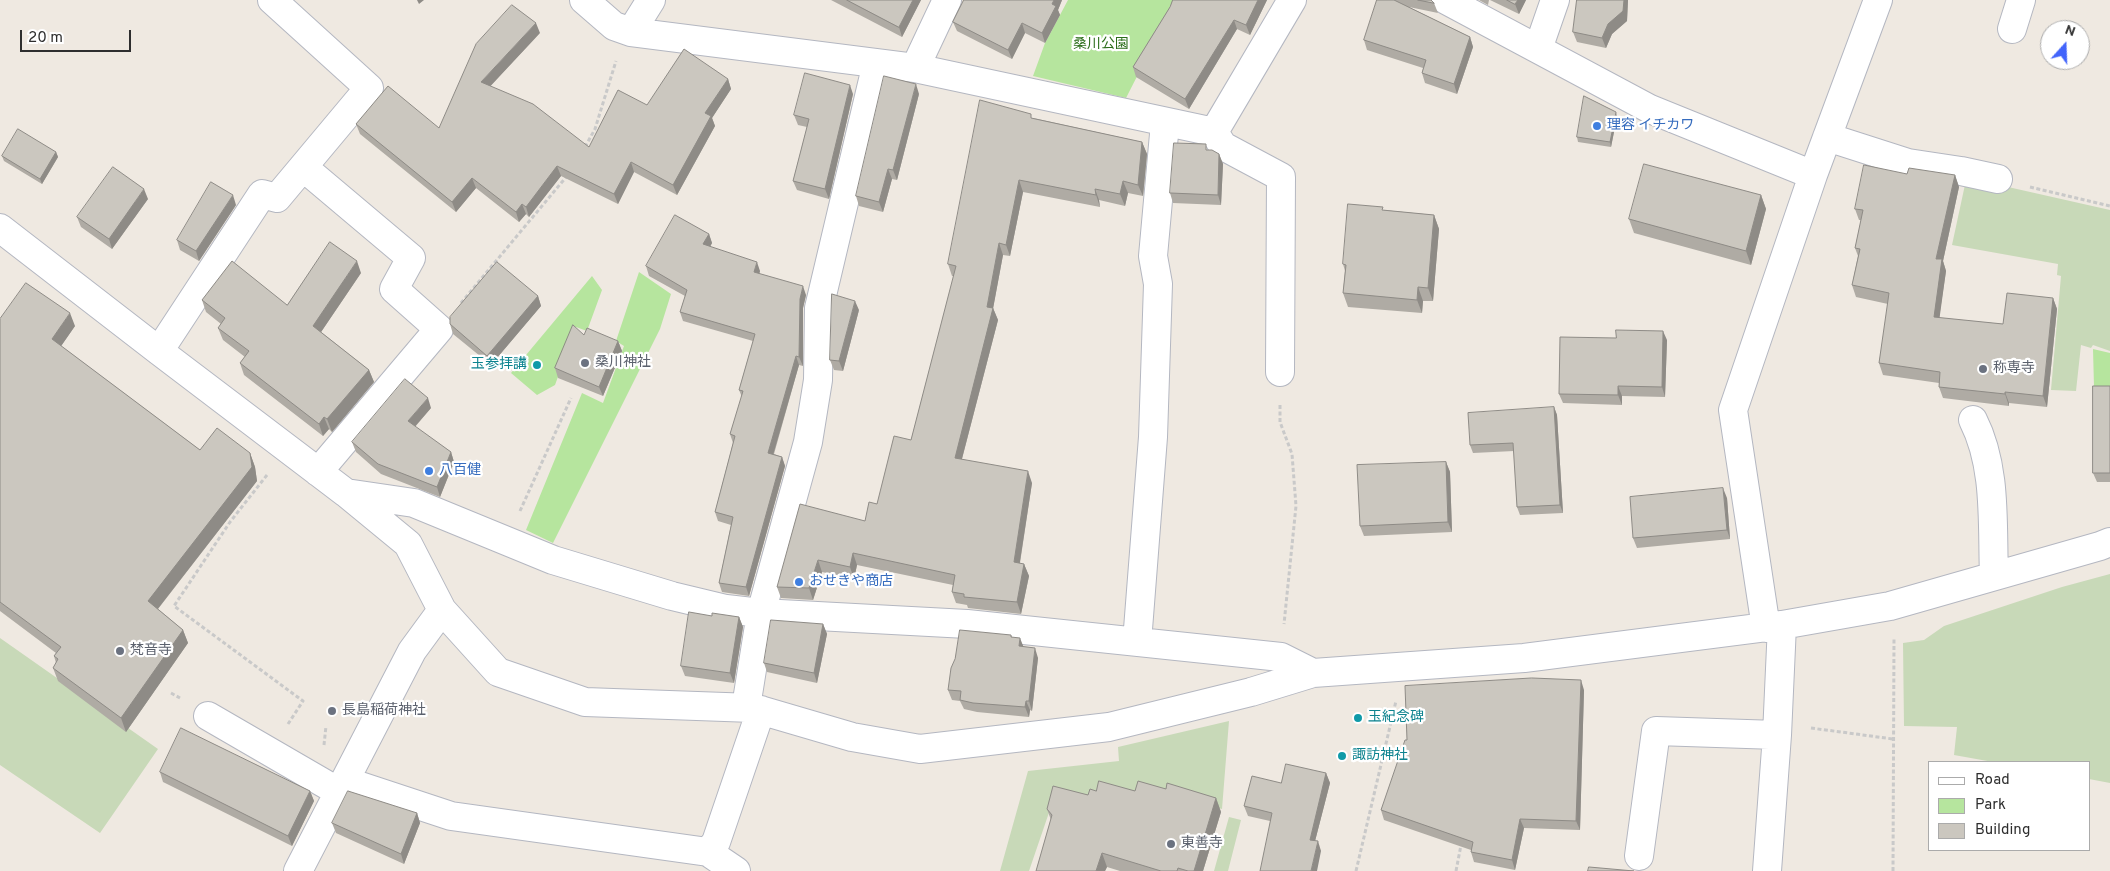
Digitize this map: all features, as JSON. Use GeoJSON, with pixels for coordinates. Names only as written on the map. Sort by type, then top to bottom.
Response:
{"type":"FeatureCollection","features":[{"type":"Feature","properties":{"kind":"street"},"geometry":{"type":"LineString","coordinates":[[159,351],[262,194],[277,198],[369,88],[272,0]]}},
{"type":"Feature","properties":{"kind":"street"},"geometry":{"type":"LineString","coordinates":[[584,0],[614,26],[631,32],[915,68],[1214,132],[1224,146],[1281,177],[1280,372]]}},
{"type":"Feature","properties":{"kind":"street"},"geometry":{"type":"LineString","coordinates":[[631,32],[651,0]]}},
{"type":"Feature","properties":{"kind":"street"},"geometry":{"type":"LineString","coordinates":[[915,68],[947,0]]}},
{"type":"Feature","properties":{"kind":"street"},"geometry":{"type":"LineString","coordinates":[[1214,132],[1292,0]]}},
{"type":"Feature","properties":{"kind":"street"},"geometry":{"type":"LineString","coordinates":[[1446,0],[1650,109],[1813,175]]}},
{"type":"Feature","properties":{"kind":"street"},"geometry":{"type":"LineString","coordinates":[[1538,49],[1555,0]]}},
{"type":"Feature","properties":{"kind":"street"},"geometry":{"type":"LineString","coordinates":[[1768,871],[1778,729],[1774,627],[1733,410],[1813,175],[1878,0]]}},
{"type":"Feature","properties":{"kind":"street"},"geometry":{"type":"LineString","coordinates":[[2012,29],[2021,0]]}},
{"type":"Feature","properties":{"kind":"street"},"geometry":{"type":"LineString","coordinates":[[708,852],[716,842],[753,709],[761,614],[808,442],[818,380],[819,308],[877,63]]}},
{"type":"Feature","properties":{"kind":"street"},"geometry":{"type":"LineString","coordinates":[[1138,642],[1154,437],[1158,284],[1153,256],[1165,123]]}},
{"type":"Feature","properties":{"kind":"street"},"geometry":{"type":"LineString","coordinates":[[1827,138],[1908,163],[1998,179]]}},
{"type":"Feature","properties":{"kind":"street"},"geometry":{"type":"LineString","coordinates":[[303,167],[411,258],[394,289],[439,329],[318,472]]}},
{"type":"Feature","properties":{"kind":"street"},"geometry":{"type":"LineString","coordinates":[[0,229],[346,493],[408,544],[442,610],[498,672],[585,702],[753,709],[852,737],[920,749],[1109,727],[1251,692],[1313,673],[1524,658],[1774,627],[1890,606],[2110,542]]}},
{"type":"Feature","properties":{"kind":"street"},"geometry":{"type":"LineString","coordinates":[[1973,420],[1982,437],[1990,478],[1994,576]]}},
{"type":"Feature","properties":{"kind":"street"},"geometry":{"type":"LineString","coordinates":[[346,493],[414,503],[552,560],[656,592],[726,608],[761,614],[967,624],[1281,657],[1313,673]]}},
{"type":"Feature","properties":{"kind":"street"},"geometry":{"type":"LineString","coordinates":[[298,871],[412,652],[442,610]]}},
{"type":"Feature","properties":{"kind":"street"},"geometry":{"type":"LineString","coordinates":[[208,716],[270,751],[342,786],[451,816],[708,852],[736,871]]}},
{"type":"Feature","properties":{"kind":"street"},"geometry":{"type":"LineString","coordinates":[[1639,856],[1656,730],[1778,729]]}},
{"type":"Feature","properties":{"kind":"path"},"geometry":{"type":"LineString","coordinates":[[580,154],[595,129],[620,51],[631,32]]}},
{"type":"Feature","properties":{"kind":"path"},"geometry":{"type":"LineString","coordinates":[[439,329],[566,179],[570,170]]}},
{"type":"Feature","properties":{"kind":"path"},"geometry":{"type":"LineString","coordinates":[[1998,179],[2110,206]]}},
{"type":"Feature","properties":{"kind":"path"},"geometry":{"type":"LineString","coordinates":[[1280,372],[1280,422],[1292,454],[1296,506],[1281,657]]}},
{"type":"Feature","properties":{"kind":"path"},"geometry":{"type":"LineString","coordinates":[[506,542],[571,398]]}},
{"type":"Feature","properties":{"kind":"path"},"geometry":{"type":"LineString","coordinates":[[270,472],[230,522],[174,606],[303,701],[270,751]]}},
{"type":"Feature","properties":{"kind":"path"},"geometry":{"type":"LineString","coordinates":[[1890,606],[1894,635],[1893,871]]}},
{"type":"Feature","properties":{"kind":"path"},"geometry":{"type":"LineString","coordinates":[[1356,871],[1404,666]]}},
{"type":"Feature","properties":{"kind":"path"},"geometry":{"type":"LineString","coordinates":[[1778,729],[1893,739]]}},
{"type":"Feature","properties":{"kind":"path"},"geometry":{"type":"LineString","coordinates":[[1456,871],[1462,843]]}},
{"type":"Feature","properties":{"kind":"green space","name":"桑川公園"},"geometry":{"type":"Polygon","coordinates":[[[1068,0],[1176,0],[1126,98],[1033,76],[1045,43],[1068,0]]]}},
{"type":"Feature","properties":{"kind":"green space"},"geometry":{"type":"Polygon","coordinates":[[[1966,180],[1977,180],[2110,210],[2110,351],[2093,345],[2091,348],[2081,345],[2076,391],[2051,390],[2061,276],[2057,275],[2058,264],[1952,245],[1966,180]]]}},
{"type":"Feature","properties":{"kind":"green space"},"geometry":{"type":"Polygon","coordinates":[[[639,272],[671,294],[660,329],[553,543],[526,530],[582,393],[603,403],[624,346],[616,341],[639,272]]]}},
{"type":"Feature","properties":{"kind":"green space"},"geometry":{"type":"Polygon","coordinates":[[[592,276],[602,290],[587,331],[576,327],[555,385],[537,395],[511,373],[592,276]]]}},
{"type":"Feature","properties":{"kind":"green space"},"geometry":{"type":"Polygon","coordinates":[[[2093,349],[2110,353],[2110,425],[2095,425],[2093,349]]]}},
{"type":"Feature","properties":{"kind":"green space"},"geometry":{"type":"Polygon","coordinates":[[[2110,574],[2110,783],[2090,779],[2090,761],[1987,761],[1954,755],[1957,727],[1904,726],[1903,643],[1924,640],[1944,626],[2062,587],[2110,574]]]}},
{"type":"Feature","properties":{"kind":"green space"},"geometry":{"type":"Polygon","coordinates":[[[0,638],[158,749],[100,833],[0,765],[0,638]]]}},
{"type":"Feature","properties":{"kind":"green space"},"geometry":{"type":"Polygon","coordinates":[[[1229,721],[1222,809],[1139,787],[1135,798],[1055,795],[1029,871],[1000,871],[1028,771],[1119,761],[1118,747],[1229,721]]]}},
{"type":"Feature","properties":{"kind":"green space"},"geometry":{"type":"Polygon","coordinates":[[[1229,817],[1241,820],[1228,871],[1214,871],[1229,817]]]}},
{"type":"Feature","properties":{"kind":"building"},"geometry":{"type":"Polygon","coordinates":[[[847,0],[913,0],[899,27],[847,0]]]}},
{"type":"Feature","properties":{"kind":"building"},"geometry":{"type":"Polygon","coordinates":[[[964,0],[1054,0],[1052,4],[1056,6],[1042,33],[1022,23],[1008,50],[953,22],[964,0]]]}},
{"type":"Feature","properties":{"kind":"building"},"geometry":{"type":"Polygon","coordinates":[[[1173,0],[1258,0],[1246,25],[1234,20],[1185,99],[1133,67],[1173,0]]]}},
{"type":"Feature","properties":{"kind":"building"},"geometry":{"type":"Polygon","coordinates":[[[1377,0],[1394,0],[1470,37],[1454,84],[1422,73],[1426,60],[1364,40],[1377,0]]]}},
{"type":"Feature","properties":{"kind":"building"},"geometry":{"type":"Polygon","coordinates":[[[1418,0],[1431,0],[1434,3],[1418,0]]]}},
{"type":"Feature","properties":{"kind":"building"},"geometry":{"type":"Polygon","coordinates":[[[1507,0],[1518,0],[1515,4],[1507,0]]]}},
{"type":"Feature","properties":{"kind":"building"},"geometry":{"type":"Polygon","coordinates":[[[1577,0],[1624,0],[1623,11],[1608,24],[1602,38],[1573,32],[1577,0]]]}},
{"type":"Feature","properties":{"kind":"building"},"geometry":{"type":"Polygon","coordinates":[[[512,5],[536,23],[481,82],[533,104],[589,147],[618,90],[647,105],[684,49],[728,79],[705,113],[711,116],[673,185],[631,162],[614,194],[557,166],[526,207],[522,204],[516,212],[472,178],[452,202],[356,124],[388,86],[439,128],[476,44],[512,5]]]}},
{"type":"Feature","properties":{"kind":"building"},"geometry":{"type":"Polygon","coordinates":[[[805,73],[850,85],[825,189],[793,181],[809,119],[794,115],[805,73]]]}},
{"type":"Feature","properties":{"kind":"building"},"geometry":{"type":"Polygon","coordinates":[[[884,76],[916,84],[893,170],[888,169],[879,202],[856,196],[884,76]]]}},
{"type":"Feature","properties":{"kind":"building"},"geometry":{"type":"Polygon","coordinates":[[[1584,96],[1616,112],[1610,142],[1577,137],[1584,96]]]}},
{"type":"Feature","properties":{"kind":"building"},"geometry":{"type":"Polygon","coordinates":[[[980,100],[1031,114],[1031,118],[1142,142],[1138,185],[1123,181],[1120,194],[1095,189],[1096,195],[1019,180],[1006,245],[999,243],[987,307],[993,308],[955,458],[1028,471],[1014,562],[1024,564],[1017,602],[964,597],[964,594],[952,592],[955,575],[853,553],[850,567],[818,560],[809,588],[777,587],[800,504],[865,521],[869,502],[877,504],[894,436],[911,440],[956,266],[948,264],[980,100]]]}},
{"type":"Feature","properties":{"kind":"building"},"geometry":{"type":"Polygon","coordinates":[[[18,129],[56,152],[40,179],[2,156],[18,129]]]}},
{"type":"Feature","properties":{"kind":"building"},"geometry":{"type":"Polygon","coordinates":[[[1174,143],[1206,144],[1206,150],[1212,150],[1219,154],[1218,195],[1170,193],[1174,143]]]}},
{"type":"Feature","properties":{"kind":"building"},"geometry":{"type":"Polygon","coordinates":[[[1644,164],[1761,195],[1746,251],[1629,219],[1644,164]]]}},
{"type":"Feature","properties":{"kind":"building"},"geometry":{"type":"Polygon","coordinates":[[[1864,165],[1907,174],[1909,168],[1955,175],[1936,259],[1942,259],[1934,317],[2003,324],[2007,293],[2053,298],[2043,396],[1939,387],[1940,372],[1879,363],[1889,293],[1852,285],[1860,249],[1855,248],[1863,210],[1855,209],[1864,165]]]}},
{"type":"Feature","properties":{"kind":"building"},"geometry":{"type":"Polygon","coordinates":[[[113,167],[144,189],[109,239],[77,217],[113,167]]]}},
{"type":"Feature","properties":{"kind":"building"},"geometry":{"type":"Polygon","coordinates":[[[211,182],[233,195],[196,251],[177,240],[211,182]]]}},
{"type":"Feature","properties":{"kind":"building"},"geometry":{"type":"Polygon","coordinates":[[[1348,204],[1383,207],[1382,210],[1434,215],[1428,288],[1418,287],[1417,300],[1343,293],[1346,265],[1343,264],[1348,204]]]}},
{"type":"Feature","properties":{"kind":"building"},"geometry":{"type":"Polygon","coordinates":[[[675,215],[709,234],[703,244],[757,262],[754,272],[803,286],[800,299],[799,357],[796,356],[768,453],[782,457],[746,587],[719,583],[733,517],[715,512],[735,436],[730,434],[743,391],[739,390],[755,334],[680,312],[687,290],[646,266],[675,215]]]}},
{"type":"Feature","properties":{"kind":"building"},"geometry":{"type":"Polygon","coordinates":[[[330,242],[357,261],[313,326],[369,370],[327,419],[324,417],[319,424],[240,363],[249,351],[218,328],[225,318],[202,300],[232,261],[287,305],[330,242]]]}},
{"type":"Feature","properties":{"kind":"building"},"geometry":{"type":"Polygon","coordinates":[[[497,262],[538,296],[487,356],[450,324],[450,317],[497,262]]]}},
{"type":"Feature","properties":{"kind":"building"},"geometry":{"type":"Polygon","coordinates":[[[26,283],[70,313],[52,339],[200,450],[217,428],[250,453],[252,467],[148,601],[183,630],[121,718],[53,668],[58,659],[54,656],[61,647],[0,602],[0,319],[26,283]]]}},
{"type":"Feature","properties":{"kind":"building"},"geometry":{"type":"Polygon","coordinates":[[[832,294],[855,301],[839,361],[830,360],[832,294]]]}},
{"type":"Feature","properties":{"kind":"building"},"geometry":{"type":"Polygon","coordinates":[[[573,325],[584,335],[587,328],[618,341],[599,387],[555,368],[573,325]]]}},
{"type":"Feature","properties":{"kind":"building"},"geometry":{"type":"Polygon","coordinates":[[[1616,330],[1663,331],[1662,387],[1618,386],[1618,395],[1559,394],[1560,337],[1616,338],[1616,330]]]}},
{"type":"Feature","properties":{"kind":"building"},"geometry":{"type":"Polygon","coordinates":[[[405,379],[428,398],[408,421],[451,452],[437,487],[378,464],[352,442],[405,379]]]}},
{"type":"Feature","properties":{"kind":"building"},"geometry":{"type":"Polygon","coordinates":[[[2093,386],[2110,386],[2110,473],[2093,473],[2093,386]]]}},
{"type":"Feature","properties":{"kind":"building"},"geometry":{"type":"Polygon","coordinates":[[[1554,407],[1560,505],[1517,507],[1513,443],[1470,445],[1468,413],[1554,407]]]}},
{"type":"Feature","properties":{"kind":"building"},"geometry":{"type":"Polygon","coordinates":[[[1446,462],[1448,522],[1360,526],[1357,465],[1446,462]]]}},
{"type":"Feature","properties":{"kind":"building"},"geometry":{"type":"Polygon","coordinates":[[[1723,488],[1727,530],[1633,538],[1630,497],[1723,488]]]}},
{"type":"Feature","properties":{"kind":"building"},"geometry":{"type":"Polygon","coordinates":[[[689,612],[712,616],[712,613],[739,617],[730,673],[681,666],[689,612]]]}},
{"type":"Feature","properties":{"kind":"building"},"geometry":{"type":"Polygon","coordinates":[[[771,620],[823,624],[814,673],[764,663],[771,620]]]}},
{"type":"Feature","properties":{"kind":"building"},"geometry":{"type":"Polygon","coordinates":[[[960,630],[1011,635],[1011,637],[1020,638],[1019,646],[1035,648],[1029,701],[1026,701],[1025,707],[973,703],[960,700],[961,691],[948,690],[960,630]]]}},
{"type":"Feature","properties":{"kind":"building"},"geometry":{"type":"Polygon","coordinates":[[[1532,678],[1581,680],[1576,821],[1520,819],[1512,860],[1471,852],[1473,842],[1381,810],[1405,740],[1407,740],[1405,686],[1532,678]]]}},
{"type":"Feature","properties":{"kind":"building"},"geometry":{"type":"Polygon","coordinates":[[[181,728],[310,791],[288,836],[160,772],[181,728]]]}},
{"type":"Feature","properties":{"kind":"building"},"geometry":{"type":"Polygon","coordinates":[[[1286,764],[1326,773],[1310,840],[1318,841],[1311,871],[1260,871],[1272,813],[1244,806],[1252,776],[1281,783],[1286,764]]]}},
{"type":"Feature","properties":{"kind":"building"},"geometry":{"type":"Polygon","coordinates":[[[1099,781],[1135,791],[1138,781],[1166,789],[1167,783],[1216,798],[1194,871],[1178,868],[1177,871],[1161,871],[1102,853],[1096,871],[1036,871],[1052,815],[1047,809],[1053,786],[1088,795],[1090,789],[1096,791],[1099,781]]]}},
{"type":"Feature","properties":{"kind":"building"},"geometry":{"type":"Polygon","coordinates":[[[348,791],[417,813],[401,854],[332,823],[348,791]]]}},
{"type":"Feature","properties":{"kind":"building"},"geometry":{"type":"Polygon","coordinates":[[[1589,867],[1634,871],[1588,871],[1589,867]]]}},
{"type":"Feature","properties":{"kind":"place","name":"理容 イチカワ"},"geometry":{"type":"Point","coordinates":[1597,126]}},
{"type":"Feature","properties":{"kind":"place","name":"桑川神社"},"geometry":{"type":"Point","coordinates":[585,363]}},
{"type":"Feature","properties":{"kind":"place","name":"玉参拝講"},"geometry":{"type":"Point","coordinates":[537,365]}},
{"type":"Feature","properties":{"kind":"place","name":"称専寺"},"geometry":{"type":"Point","coordinates":[1983,369]}},
{"type":"Feature","properties":{"kind":"place","name":"八百健"},"geometry":{"type":"Point","coordinates":[429,471]}},
{"type":"Feature","properties":{"kind":"place","name":"おせきや商店"},"geometry":{"type":"Point","coordinates":[799,582]}},
{"type":"Feature","properties":{"kind":"place","name":"梵音寺"},"geometry":{"type":"Point","coordinates":[120,651]}},
{"type":"Feature","properties":{"kind":"place","name":"長島稲荷神社"},"geometry":{"type":"Point","coordinates":[332,711]}},
{"type":"Feature","properties":{"kind":"place","name":"玉紀念碑"},"geometry":{"type":"Point","coordinates":[1358,718]}},
{"type":"Feature","properties":{"kind":"place","name":"諏訪神社"},"geometry":{"type":"Point","coordinates":[1342,756]}},
{"type":"Feature","properties":{"kind":"place","name":"東善寺"},"geometry":{"type":"Point","coordinates":[1171,844]}}]}
